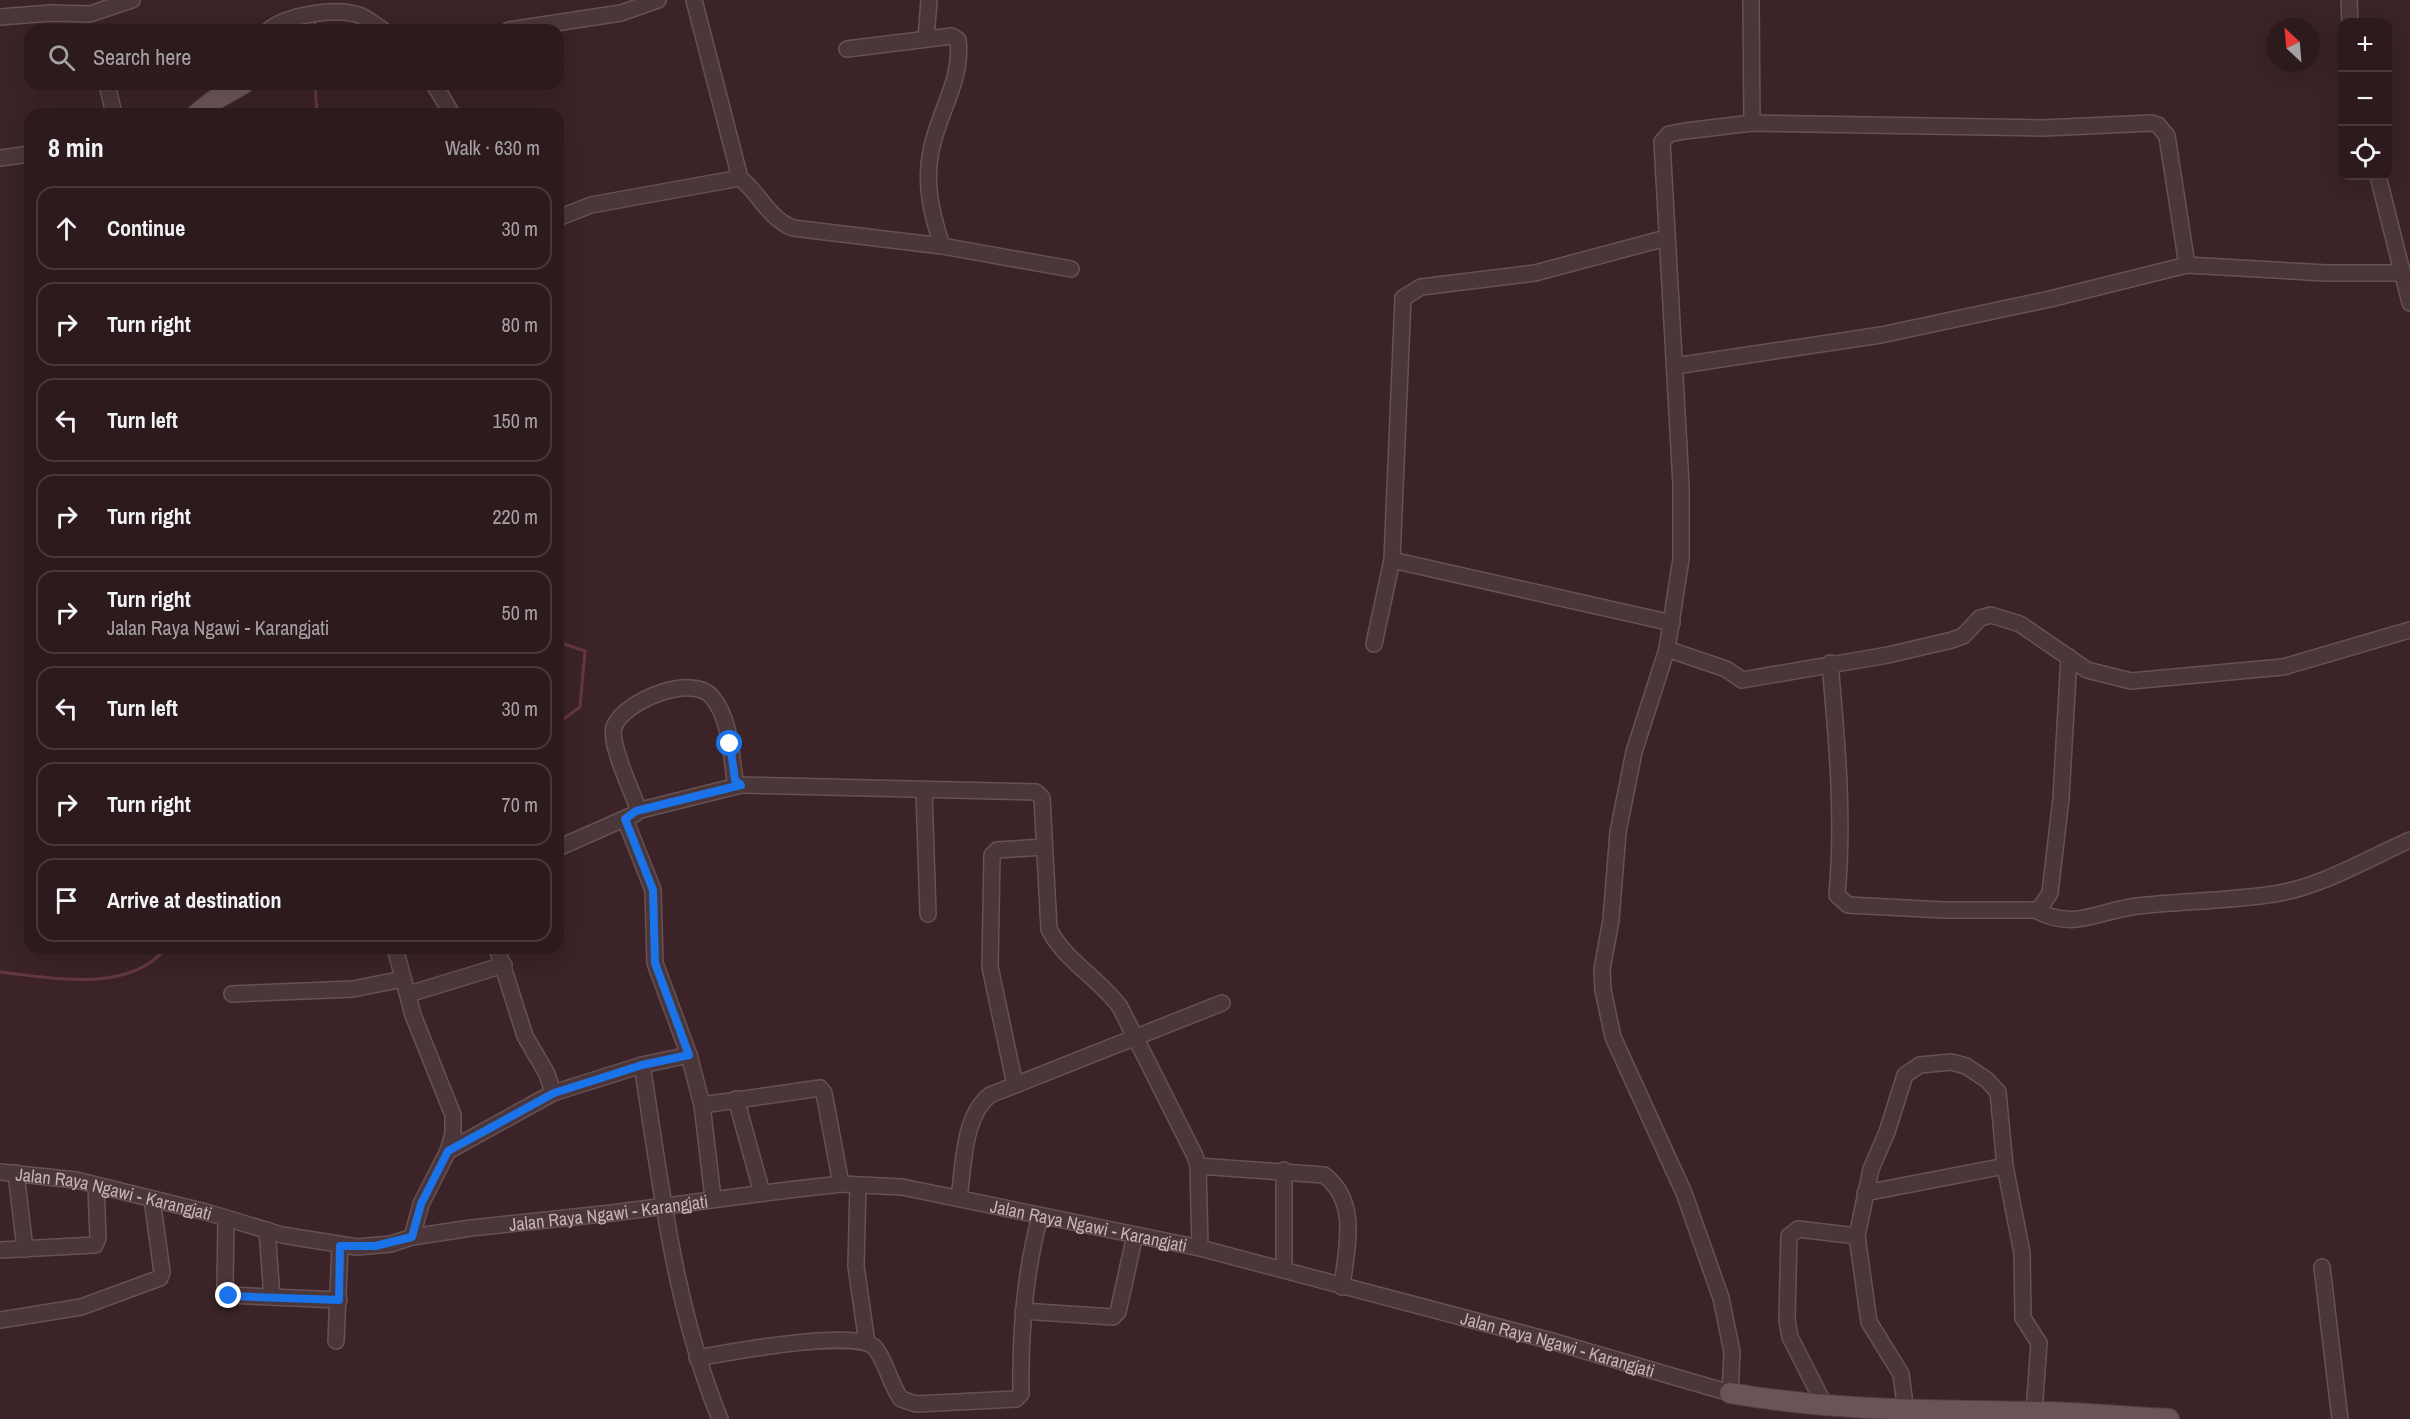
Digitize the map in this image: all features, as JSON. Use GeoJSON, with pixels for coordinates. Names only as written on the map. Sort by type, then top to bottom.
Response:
{"type":"FeatureCollection","features":[{"type":"Feature","properties":{"kind":"main road"},"geometry":{"type":"LineString","coordinates":[[203,108],[218,92]]}},
{"type":"Feature","properties":{"kind":"main road","name":"Jalan Raya Ngawi - Karangjati"},"geometry":{"type":"LineString","coordinates":[[1730,1393],[1785,1403],[1906,1412],[2169,1419]]}},
{"type":"Feature","properties":{"kind":"street"},"geometry":{"type":"LineString","coordinates":[[0,17],[28,7],[90,14],[132,0]]}},
{"type":"Feature","properties":{"kind":"street"},"geometry":{"type":"LineString","coordinates":[[550,24],[611,15],[658,0]]}},
{"type":"Feature","properties":{"kind":"street"},"geometry":{"type":"LineString","coordinates":[[694,0],[740,178],[752,187],[781,224],[793,228],[942,246],[1071,269]]}},
{"type":"Feature","properties":{"kind":"street"},"geometry":{"type":"LineString","coordinates":[[926,39],[929,0]]}},
{"type":"Feature","properties":{"kind":"street"},"geometry":{"type":"LineString","coordinates":[[1751,0],[1752,123]]}},
{"type":"Feature","properties":{"kind":"street"},"geometry":{"type":"LineString","coordinates":[[2349,0],[2350,18]]}},
{"type":"Feature","properties":{"kind":"street"},"geometry":{"type":"LineString","coordinates":[[278,24],[289,17],[337,13],[359,15],[373,24]]}},
{"type":"Feature","properties":{"kind":"street"},"geometry":{"type":"LineString","coordinates":[[90,14],[93,24]]}},
{"type":"Feature","properties":{"kind":"street"},"geometry":{"type":"LineString","coordinates":[[847,49],[952,36],[958,43],[952,92],[931,151],[928,180],[931,211],[942,246]]}},
{"type":"Feature","properties":{"kind":"street"},"geometry":{"type":"LineString","coordinates":[[108,90],[113,108]]}},
{"type":"Feature","properties":{"kind":"street"},"geometry":{"type":"LineString","coordinates":[[438,90],[448,108]]}},
{"type":"Feature","properties":{"kind":"street"},"geometry":{"type":"LineString","coordinates":[[1730,1393],[1732,1352],[1721,1298],[1684,1193],[1613,1037],[1603,990],[1602,969],[1611,920],[1618,832],[1634,752],[1667,649],[1681,559],[1682,485],[1661,151],[1664,138],[1685,130],[1752,123],[2031,128],[2158,125],[2163,129],[2168,143],[2187,265]]}},
{"type":"Feature","properties":{"kind":"street"},"geometry":{"type":"LineString","coordinates":[[0,158],[24,155]]}},
{"type":"Feature","properties":{"kind":"street"},"geometry":{"type":"LineString","coordinates":[[564,216],[591,205],[740,178]]}},
{"type":"Feature","properties":{"kind":"street"},"geometry":{"type":"LineString","coordinates":[[2379,180],[2390,214],[2410,303]]}},
{"type":"Feature","properties":{"kind":"street"},"geometry":{"type":"LineString","coordinates":[[1374,644],[1392,560],[1403,298],[1421,287],[1535,273],[1666,238]]}},
{"type":"Feature","properties":{"kind":"street"},"geometry":{"type":"LineString","coordinates":[[1675,366],[1881,335],[2050,299],[2187,265],[2327,273],[2402,273]]}},
{"type":"Feature","properties":{"kind":"street"},"geometry":{"type":"LineString","coordinates":[[1392,560],[1672,623]]}},
{"type":"Feature","properties":{"kind":"street"},"geometry":{"type":"LineString","coordinates":[[1667,649],[1726,669],[1742,680],[1952,640],[1963,636],[1980,618],[1992,615],[2020,624],[2088,670],[2109,677],[2142,681],[2283,668],[2409,633]]}},
{"type":"Feature","properties":{"kind":"street"},"geometry":{"type":"LineString","coordinates":[[1830,663],[1839,760],[1840,835],[1837,895],[1841,901],[1848,905],[1944,910],[2035,910],[2040,908],[2050,893],[2061,798],[2069,657]]}},
{"type":"Feature","properties":{"kind":"street"},"geometry":{"type":"LineString","coordinates":[[631,815],[637,806],[614,740],[614,728],[620,717],[643,700],[661,692],[694,686],[711,695],[721,711],[730,744],[735,780],[741,785]]}},
{"type":"Feature","properties":{"kind":"street"},"geometry":{"type":"LineString","coordinates":[[564,845],[631,815],[741,785],[1036,792],[1042,798],[1049,928],[1055,941],[1110,993],[1136,1036],[1198,1166],[1200,1248]]}},
{"type":"Feature","properties":{"kind":"street"},"geometry":{"type":"LineString","coordinates":[[924,791],[928,914]]}},
{"type":"Feature","properties":{"kind":"street"},"geometry":{"type":"LineString","coordinates":[[631,815],[653,890],[655,963],[689,1055],[702,1105],[713,1198]]}},
{"type":"Feature","properties":{"kind":"street"},"geometry":{"type":"LineString","coordinates":[[2035,910],[2049,918],[2072,921],[2134,907],[2275,894],[2321,879],[2410,840]]}},
{"type":"Feature","properties":{"kind":"street"},"geometry":{"type":"LineString","coordinates":[[1015,1085],[990,967],[992,855],[997,850],[1044,847]]}},
{"type":"Feature","properties":{"kind":"street"},"geometry":{"type":"LineString","coordinates":[[397,954],[420,1036],[451,1104],[453,1134],[448,1151],[421,1204],[412,1237]]}},
{"type":"Feature","properties":{"kind":"street"},"geometry":{"type":"LineString","coordinates":[[500,954],[525,1036],[547,1074],[554,1093]]}},
{"type":"Feature","properties":{"kind":"street"},"geometry":{"type":"LineString","coordinates":[[232,994],[406,986],[504,964]]}},
{"type":"Feature","properties":{"kind":"street"},"geometry":{"type":"LineString","coordinates":[[959,1197],[973,1116],[980,1103],[990,1095],[1222,1003]]}},
{"type":"Feature","properties":{"kind":"street"},"geometry":{"type":"LineString","coordinates":[[448,1151],[554,1093],[642,1065],[689,1055]]}},
{"type":"Feature","properties":{"kind":"street"},"geometry":{"type":"LineString","coordinates":[[1906,1412],[1901,1374],[1869,1322],[1857,1236],[1871,1169],[1887,1131],[1905,1075],[1920,1065],[1951,1062],[1966,1066],[1987,1080],[1998,1092],[2005,1166],[2022,1253],[2023,1318],[2039,1343],[2039,1414]]}},
{"type":"Feature","properties":{"kind":"street"},"geometry":{"type":"LineString","coordinates":[[642,1065],[681,1298],[697,1358],[720,1419]]}},
{"type":"Feature","properties":{"kind":"street"},"geometry":{"type":"LineString","coordinates":[[702,1105],[820,1088],[824,1093],[841,1184]]}},
{"type":"Feature","properties":{"kind":"street"},"geometry":{"type":"LineString","coordinates":[[736,1099],[762,1193]]}},
{"type":"Feature","properties":{"kind":"street"},"geometry":{"type":"LineString","coordinates":[[1198,1166],[1284,1170],[1324,1175],[1334,1182],[1343,1196],[1349,1216],[1342,1287]]}},
{"type":"Feature","properties":{"kind":"street"},"geometry":{"type":"LineString","coordinates":[[1865,1193],[2005,1166]]}},
{"type":"Feature","properties":{"kind":"street"},"geometry":{"type":"LineString","coordinates":[[1284,1170],[1284,1270]]}},
{"type":"Feature","properties":{"kind":"street","name":"Jalan Raya Ngawi - Karangjati"},"geometry":{"type":"LineString","coordinates":[[0,1172],[76,1180],[267,1230],[340,1246],[383,1245],[412,1237],[542,1219],[841,1184],[903,1187],[959,1197],[1040,1217],[1200,1248],[1548,1340],[1730,1393]]}},
{"type":"Feature","properties":{"kind":"street"},"geometry":{"type":"LineString","coordinates":[[16,1173],[25,1248]]}},
{"type":"Feature","properties":{"kind":"street"},"geometry":{"type":"LineString","coordinates":[[858,1185],[856,1266],[867,1343]]}},
{"type":"Feature","properties":{"kind":"street"},"geometry":{"type":"LineString","coordinates":[[0,1250],[95,1245],[98,1238],[96,1186]]}},
{"type":"Feature","properties":{"kind":"street"},"geometry":{"type":"LineString","coordinates":[[0,1320],[81,1307],[160,1278],[162,1272],[152,1199]]}},
{"type":"Feature","properties":{"kind":"street"},"geometry":{"type":"LineString","coordinates":[[697,1358],[752,1348],[845,1340],[867,1343],[876,1348],[901,1399],[916,1404],[1016,1399],[1021,1394],[1020,1349],[1023,1311],[1032,1244],[1040,1217]]}},
{"type":"Feature","properties":{"kind":"street"},"geometry":{"type":"LineString","coordinates":[[226,1218],[227,1293],[233,1296],[339,1300]]}},
{"type":"Feature","properties":{"kind":"street"},"geometry":{"type":"LineString","coordinates":[[1825,1406],[1790,1337],[1787,1320],[1789,1236],[1790,1232],[1798,1229],[1857,1236]]}},
{"type":"Feature","properties":{"kind":"street"},"geometry":{"type":"LineString","coordinates":[[267,1230],[272,1297]]}},
{"type":"Feature","properties":{"kind":"street"},"geometry":{"type":"LineString","coordinates":[[1023,1311],[1113,1317],[1118,1312],[1135,1235]]}},
{"type":"Feature","properties":{"kind":"street"},"geometry":{"type":"LineString","coordinates":[[336,1341],[340,1246]]}},
{"type":"Feature","properties":{"kind":"street"},"geometry":{"type":"LineString","coordinates":[[2322,1267],[2340,1419]]}},
{"type":"Feature","properties":{"kind":"waterway"},"geometry":{"type":"LineString","coordinates":[[315,20],[315,24]]}},
{"type":"Feature","properties":{"kind":"waterway"},"geometry":{"type":"LineString","coordinates":[[315,90],[317,108]]}},
{"type":"Feature","properties":{"kind":"waterway"},"geometry":{"type":"LineString","coordinates":[[564,644],[585,651],[580,707],[564,719]]}},
{"type":"Feature","properties":{"kind":"waterway"},"geometry":{"type":"LineString","coordinates":[[0,972],[88,980],[132,972],[159,954]]}},
{"type":"Feature","properties":{"kind":"route"},"geometry":{"type":"LineString","coordinates":[[229,1296],[339,1300],[340,1246],[391,1244],[412,1237],[421,1204],[448,1151],[554,1093],[642,1065],[689,1055],[655,963],[653,890],[625,819],[636,811],[741,785],[735,780],[730,744]]}}]}
